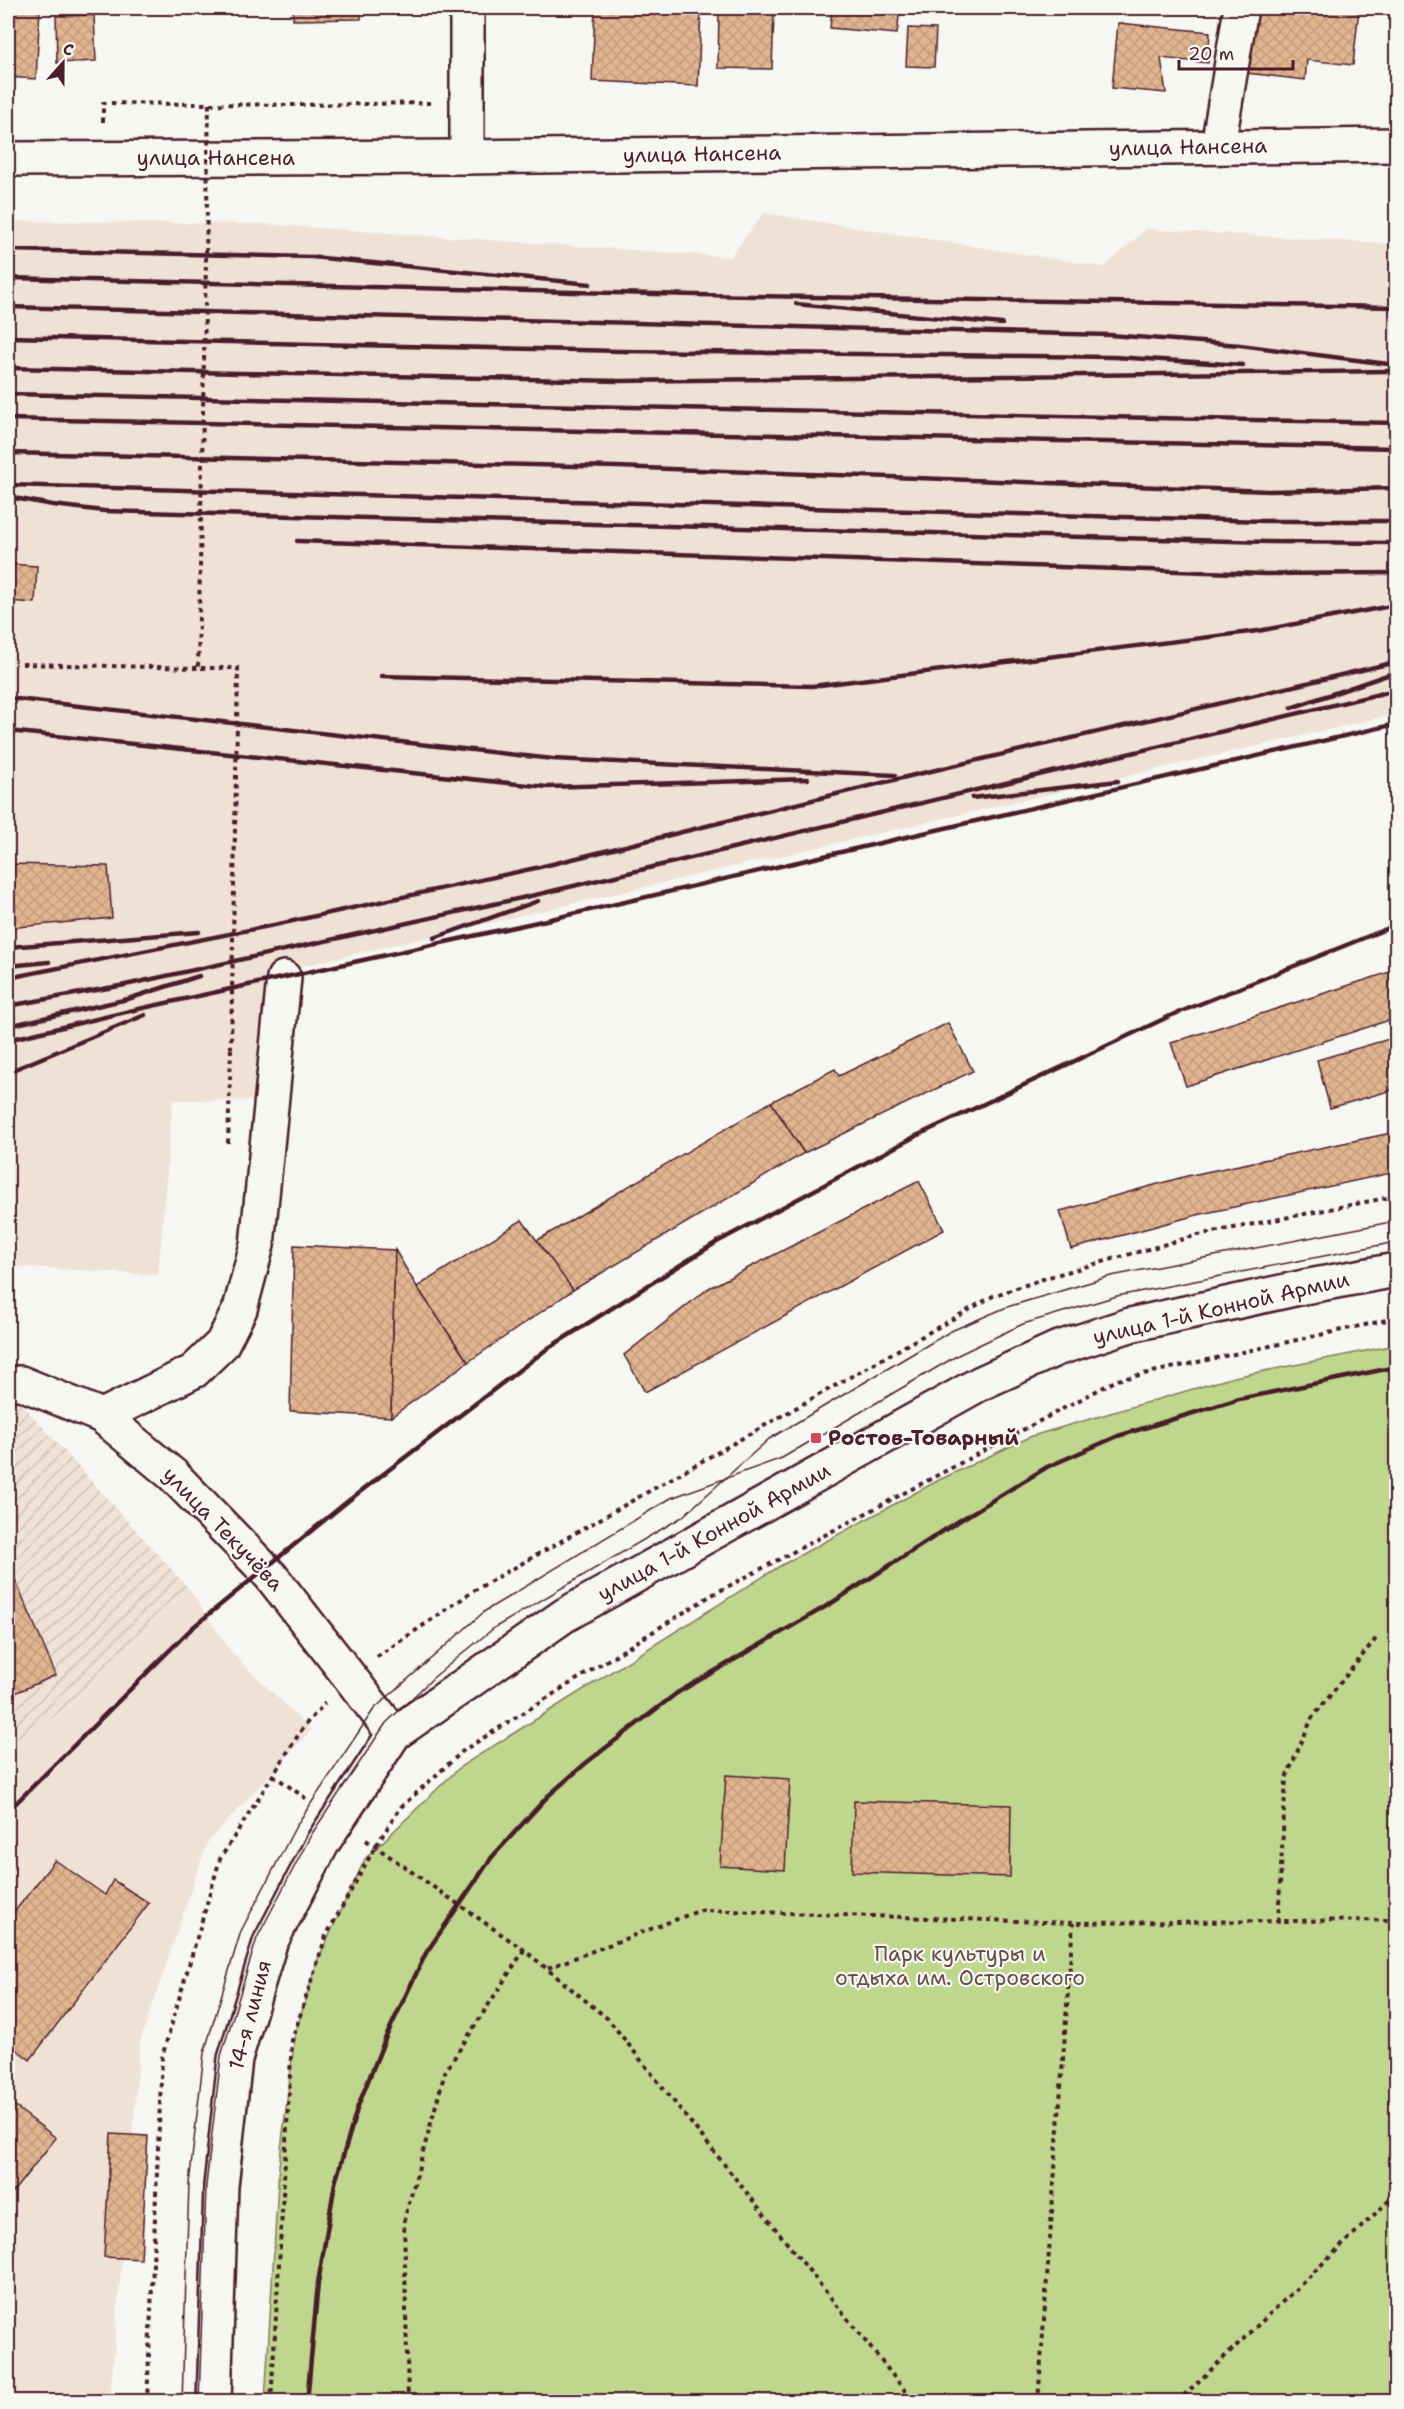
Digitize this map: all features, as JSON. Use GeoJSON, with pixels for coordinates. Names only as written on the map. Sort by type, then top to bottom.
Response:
{"type":"FeatureCollection","features":[{"type":"Feature","properties":{"kind":"main road"},"geometry":{"type":"LineString","coordinates":[[467,8],[467,157]]}},
{"type":"Feature","properties":{"kind":"main road"},"geometry":{"type":"LineString","coordinates":[[1218,146],[1241,8]]}},
{"type":"Feature","properties":{"kind":"main road","name":"улица Нансена"},"geometry":{"type":"LineString","coordinates":[[8,159],[467,157],[1396,145]]}},
{"type":"Feature","properties":{"kind":"main road"},"geometry":{"type":"LineString","coordinates":[[102,1416],[194,1371],[222,1344],[240,1309],[257,1245],[284,978]]}},
{"type":"Feature","properties":{"kind":"main road","name":"улица 1-й Конной Армии"},"geometry":{"type":"LineString","coordinates":[[394,1734],[565,1615],[981,1383],[1056,1349],[1130,1325],[1304,1287],[1396,1270]]}},
{"type":"Feature","properties":{"kind":"main road","name":"улица Текучёва"},"geometry":{"type":"LineString","coordinates":[[8,1383],[21,1383],[102,1416],[173,1475],[263,1568],[394,1734]]}},
{"type":"Feature","properties":{"kind":"main road","name":"14-я линия"},"geometry":{"type":"LineString","coordinates":[[214,2402],[221,2186],[235,2059],[270,1943],[323,1842],[394,1734]]}},
{"type":"Feature","properties":{"kind":"path"},"geometry":{"type":"LineString","coordinates":[[103,103],[467,102]]}},
{"type":"Feature","properties":{"kind":"path"},"geometry":{"type":"LineString","coordinates":[[198,668],[209,104]]}},
{"type":"Feature","properties":{"kind":"path"},"geometry":{"type":"LineString","coordinates":[[22,664],[238,668],[228,1147]]}},
{"type":"Feature","properties":{"kind":"path"},"geometry":{"type":"LineString","coordinates":[[147,2402],[162,2057],[220,1859],[304,1726],[349,1676],[475,1590],[993,1296],[1049,1277],[1198,1235],[1396,1196]]}},
{"type":"Feature","properties":{"kind":"path"},"geometry":{"type":"LineString","coordinates":[[271,2402],[292,2040],[326,1936],[375,1847],[401,1807],[464,1750],[710,1596],[1117,1380],[1396,1318]]}},
{"type":"Feature","properties":{"kind":"path"},"geometry":{"type":"LineString","coordinates":[[1278,1921],[1286,1778],[1312,1718],[1378,1636]]}},
{"type":"Feature","properties":{"kind":"path"},"geometry":{"type":"LineString","coordinates":[[408,1871],[524,1950],[608,2019],[914,2402]]}},
{"type":"Feature","properties":{"kind":"path"},"geometry":{"type":"LineString","coordinates":[[548,1968],[701,1910],[1073,1923],[1396,1920]]}},
{"type":"Feature","properties":{"kind":"path"},"geometry":{"type":"LineString","coordinates":[[1038,2402],[1073,1923]]}},
{"type":"Feature","properties":{"kind":"path"},"geometry":{"type":"LineString","coordinates":[[408,2402],[404,2222],[445,2072],[524,1950]]}},
{"type":"Feature","properties":{"kind":"path"},"geometry":{"type":"LineString","coordinates":[[1178,2402],[1396,2194]]}},
{"type":"Feature","properties":{"kind":"shaded area"},"geometry":{"type":"Polygon","coordinates":[[[764,213],[1105,267],[1146,229],[1396,244],[1396,714],[298,967],[289,1101],[173,1100],[158,1275],[8,1266],[8,221],[264,224],[730,257],[764,213]]]}},
{"type":"Feature","properties":{"kind":"shaded area"},"geometry":{"type":"Polygon","coordinates":[[[13,1394],[189,1589],[74,1702],[8,1750],[8,1396],[13,1394]]]}},
{"type":"Feature","properties":{"kind":"shaded area"},"geometry":{"type":"Polygon","coordinates":[[[189,1589],[232,1653],[311,1730],[207,1843],[140,2042],[110,2401],[8,2401],[8,1750],[74,1702],[189,1589]]]}},
{"type":"Feature","properties":{"kind":"green space","name":"Парк культуры и отдыха им. Островского"},"geometry":{"type":"Polygon","coordinates":[[[1396,1345],[1396,2401],[265,2402],[279,2166],[295,2034],[318,1959],[365,1859],[460,1767],[780,1566],[939,1480],[1032,1436],[1234,1377],[1396,1345]]]}},
{"type":"Feature","properties":{"kind":"building"},"geometry":{"type":"Polygon","coordinates":[[[8,8],[40,8],[36,79],[8,77],[8,8]]]}},
{"type":"Feature","properties":{"kind":"building"},"geometry":{"type":"Polygon","coordinates":[[[293,8],[361,8],[361,19],[293,20],[293,8]]]}},
{"type":"Feature","properties":{"kind":"building"},"geometry":{"type":"Polygon","coordinates":[[[595,8],[701,8],[698,86],[592,81],[595,8]]]}},
{"type":"Feature","properties":{"kind":"building"},"geometry":{"type":"Polygon","coordinates":[[[832,8],[900,8],[897,34],[830,28],[832,8]]]}},
{"type":"Feature","properties":{"kind":"building"},"geometry":{"type":"Polygon","coordinates":[[[1254,8],[1359,8],[1353,65],[1307,60],[1305,80],[1247,73],[1254,8]]]}},
{"type":"Feature","properties":{"kind":"building"},"geometry":{"type":"Polygon","coordinates":[[[719,11],[774,13],[772,69],[718,68],[719,11]]]}},
{"type":"Feature","properties":{"kind":"building"},"geometry":{"type":"Polygon","coordinates":[[[94,15],[96,61],[57,63],[56,16],[94,15]]]}},
{"type":"Feature","properties":{"kind":"building"},"geometry":{"type":"Polygon","coordinates":[[[1118,23],[1210,32],[1208,63],[1161,58],[1166,93],[1112,88],[1118,23]]]}},
{"type":"Feature","properties":{"kind":"building"},"geometry":{"type":"Polygon","coordinates":[[[908,28],[936,29],[934,67],[906,66],[908,28]]]}},
{"type":"Feature","properties":{"kind":"building"},"geometry":{"type":"Polygon","coordinates":[[[8,564],[37,566],[35,603],[8,601],[8,564]]]}},
{"type":"Feature","properties":{"kind":"building"},"geometry":{"type":"Polygon","coordinates":[[[8,864],[108,866],[112,918],[8,928],[8,864]]]}},
{"type":"Feature","properties":{"kind":"building"},"geometry":{"type":"Polygon","coordinates":[[[1396,970],[1396,1018],[1186,1086],[1171,1043],[1396,970]]]}},
{"type":"Feature","properties":{"kind":"building"},"geometry":{"type":"Polygon","coordinates":[[[948,1023],[973,1071],[804,1153],[771,1102],[835,1069],[839,1076],[948,1023]]]}},
{"type":"Feature","properties":{"kind":"building"},"geometry":{"type":"Polygon","coordinates":[[[1396,1037],[1396,1089],[1330,1108],[1317,1060],[1396,1037]]]}},
{"type":"Feature","properties":{"kind":"building"},"geometry":{"type":"Polygon","coordinates":[[[771,1102],[804,1153],[573,1290],[536,1241],[771,1102]]]}},
{"type":"Feature","properties":{"kind":"building"},"geometry":{"type":"Polygon","coordinates":[[[1396,1132],[1396,1172],[1197,1215],[1071,1249],[1060,1211],[1187,1176],[1396,1132]]]}},
{"type":"Feature","properties":{"kind":"building"},"geometry":{"type":"Polygon","coordinates":[[[919,1181],[944,1230],[645,1392],[624,1355],[709,1288],[919,1181]]]}},
{"type":"Feature","properties":{"kind":"building"},"geometry":{"type":"Polygon","coordinates":[[[522,1220],[573,1290],[468,1362],[417,1287],[522,1220]]]}},
{"type":"Feature","properties":{"kind":"building"},"geometry":{"type":"Polygon","coordinates":[[[294,1245],[395,1250],[391,1417],[290,1411],[294,1245]]]}},
{"type":"Feature","properties":{"kind":"building"},"geometry":{"type":"Polygon","coordinates":[[[395,1250],[468,1362],[391,1417],[395,1250]]]}},
{"type":"Feature","properties":{"kind":"building"},"geometry":{"type":"Polygon","coordinates":[[[8,1563],[56,1675],[8,1696],[8,1563]]]}},
{"type":"Feature","properties":{"kind":"building"},"geometry":{"type":"Polygon","coordinates":[[[726,1775],[790,1779],[785,1870],[720,1866],[726,1775]]]}},
{"type":"Feature","properties":{"kind":"building"},"geometry":{"type":"Polygon","coordinates":[[[854,1801],[1011,1805],[1010,1877],[852,1872],[854,1801]]]}},
{"type":"Feature","properties":{"kind":"building"},"geometry":{"type":"Polygon","coordinates":[[[55,1860],[105,1895],[113,1880],[149,1903],[30,2060],[8,2043],[8,1920],[55,1860]]]}},
{"type":"Feature","properties":{"kind":"building"},"geometry":{"type":"Polygon","coordinates":[[[8,2101],[56,2138],[8,2198],[8,2101]]]}},
{"type":"Feature","properties":{"kind":"building"},"geometry":{"type":"Polygon","coordinates":[[[111,2134],[148,2136],[141,2259],[104,2257],[111,2134]]]}},
{"type":"Feature","properties":{"kind":"tram line"},"geometry":{"type":"LineString","coordinates":[[199,2402],[206,2185],[221,2056],[257,1938],[311,1835],[386,1723],[434,1677],[494,1628],[682,1517],[769,1439],[951,1331],[1007,1307],[1111,1276],[1396,1221]]}},
{"type":"Feature","properties":{"kind":"tram line"},"geometry":{"type":"LineString","coordinates":[[182,2402],[189,2184],[204,2053],[241,1931],[296,1826],[374,1709],[485,1611],[671,1498],[782,1458],[960,1354],[1023,1324],[1117,1296],[1396,1242]]}},
{"type":"Feature","properties":{"kind":"railway"},"geometry":{"type":"LineString","coordinates":[[8,250],[312,257],[590,284]]}},
{"type":"Feature","properties":{"kind":"railway"},"geometry":{"type":"LineString","coordinates":[[8,278],[697,295],[1396,307]]}},
{"type":"Feature","properties":{"kind":"railway"},"geometry":{"type":"LineString","coordinates":[[796,304],[1002,324]]}},
{"type":"Feature","properties":{"kind":"railway"},"geometry":{"type":"LineString","coordinates":[[8,307],[1110,335],[1240,345],[1396,365]]}},
{"type":"Feature","properties":{"kind":"railway"},"geometry":{"type":"LineString","coordinates":[[8,337],[621,351],[1114,357],[1243,365]]}},
{"type":"Feature","properties":{"kind":"railway"},"geometry":{"type":"LineString","coordinates":[[8,368],[620,381],[1388,371]]}},
{"type":"Feature","properties":{"kind":"railway"},"geometry":{"type":"LineString","coordinates":[[8,394],[1396,423]]}},
{"type":"Feature","properties":{"kind":"railway"},"geometry":{"type":"LineString","coordinates":[[8,419],[1396,448]]}},
{"type":"Feature","properties":{"kind":"railway"},"geometry":{"type":"LineString","coordinates":[[8,453],[617,467],[1269,491],[1396,488]]}},
{"type":"Feature","properties":{"kind":"railway"},"geometry":{"type":"LineString","coordinates":[[8,485],[1265,521],[1396,521]]}},
{"type":"Feature","properties":{"kind":"railway"},"geometry":{"type":"LineString","coordinates":[[8,497],[104,511],[1268,542],[1396,543]]}},
{"type":"Feature","properties":{"kind":"railway"},"geometry":{"type":"LineString","coordinates":[[297,541],[1264,574],[1396,573]]}},
{"type":"Feature","properties":{"kind":"railway"},"geometry":{"type":"LineString","coordinates":[[381,676],[812,686],[1258,631],[1396,605]]}},
{"type":"Feature","properties":{"kind":"railway"},"geometry":{"type":"LineString","coordinates":[[8,978],[279,924],[540,867],[910,776],[1396,662]]}},
{"type":"Feature","properties":{"kind":"railway"},"geometry":{"type":"LineString","coordinates":[[1291,708],[1396,672]]}},
{"type":"Feature","properties":{"kind":"railway"},"geometry":{"type":"LineString","coordinates":[[8,1006],[125,985],[544,893],[1396,690]]}},
{"type":"Feature","properties":{"kind":"railway"},"geometry":{"type":"LineString","coordinates":[[8,698],[553,759],[895,775]]}},
{"type":"Feature","properties":{"kind":"railway"},"geometry":{"type":"LineString","coordinates":[[8,1040],[134,1010],[551,919],[1396,724]]}},
{"type":"Feature","properties":{"kind":"railway"},"geometry":{"type":"LineString","coordinates":[[8,731],[547,787],[808,779]]}},
{"type":"Feature","properties":{"kind":"railway"},"geometry":{"type":"LineString","coordinates":[[972,798],[1118,781]]}},
{"type":"Feature","properties":{"kind":"railway"},"geometry":{"type":"LineString","coordinates":[[434,938],[538,901]]}},
{"type":"Feature","properties":{"kind":"railway"},"geometry":{"type":"LineString","coordinates":[[8,1811],[192,1628],[348,1501],[547,1349],[717,1242],[916,1136],[1170,1016],[1396,925]]}},
{"type":"Feature","properties":{"kind":"railway"},"geometry":{"type":"LineString","coordinates":[[8,947],[199,932]]}},
{"type":"Feature","properties":{"kind":"railway"},"geometry":{"type":"LineString","coordinates":[[8,966],[49,962]]}},
{"type":"Feature","properties":{"kind":"railway"},"geometry":{"type":"LineString","coordinates":[[8,1026],[128,999],[199,976]]}},
{"type":"Feature","properties":{"kind":"railway"},"geometry":{"type":"LineString","coordinates":[[8,1072],[145,1015]]}},
{"type":"Feature","properties":{"kind":"railway"},"geometry":{"type":"LineString","coordinates":[[307,2402],[318,2283],[335,2183],[358,2106],[385,2039],[426,1953],[492,1857],[548,1796],[586,1763],[677,1693],[830,1604],[1047,1467],[1118,1436],[1239,1399],[1396,1367]]}},
{"type":"Feature","properties":{"kind":"place","name":"Ростов-Товарный"},"geometry":{"type":"Point","coordinates":[816,1438]}}]}
